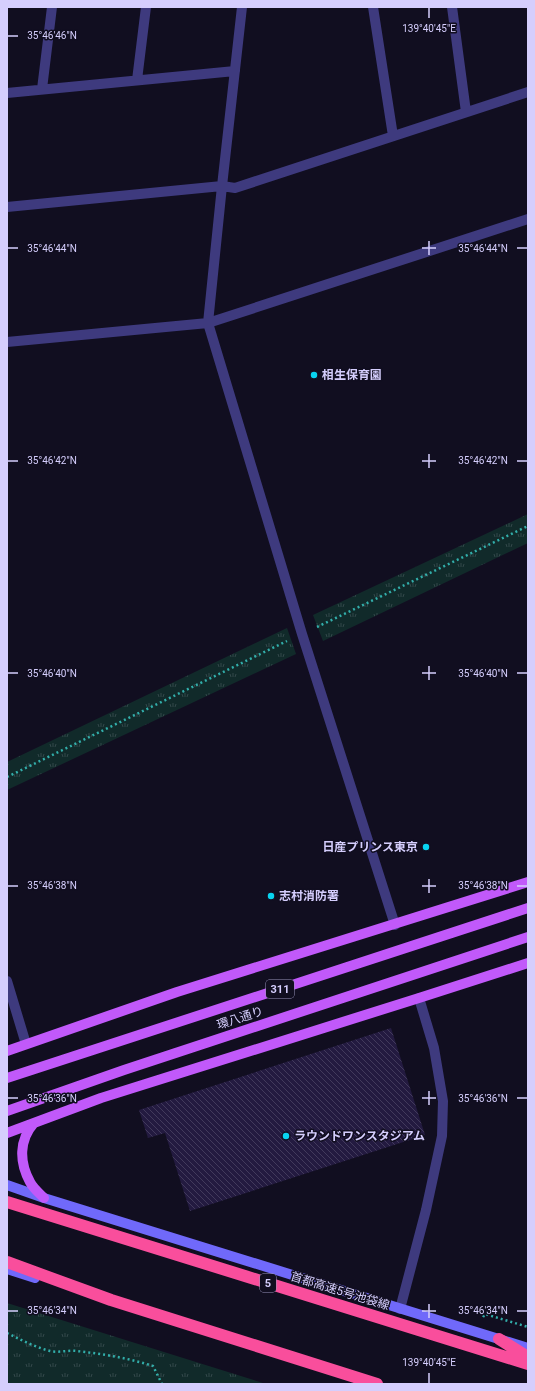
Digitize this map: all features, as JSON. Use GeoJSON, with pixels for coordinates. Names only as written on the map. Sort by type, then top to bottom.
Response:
{"type":"FeatureCollection","features":[{"type":"Feature","properties":{"kind":"highway","name":"首都高速5号池袋線"},"geometry":{"type":"LineString","coordinates":[[7,1202],[528,1364]]}},
{"type":"Feature","properties":{"kind":"highway"},"geometry":{"type":"LineString","coordinates":[[7,1262],[111,1300],[377,1384]]}},
{"type":"Feature","properties":{"kind":"highway"},"geometry":{"type":"LineString","coordinates":[[499,1339],[528,1357]]}},
{"type":"Feature","properties":{"kind":"main road"},"geometry":{"type":"LineString","coordinates":[[7,1051],[177,992],[395,925],[528,882]]}},
{"type":"Feature","properties":{"kind":"main road","name":"環八通り"},"geometry":{"type":"LineString","coordinates":[[7,1078],[528,908]]}},
{"type":"Feature","properties":{"kind":"main road","name":"環八通り"},"geometry":{"type":"LineString","coordinates":[[7,1111],[124,1070],[528,937]]}},
{"type":"Feature","properties":{"kind":"main road"},"geometry":{"type":"LineString","coordinates":[[7,1133],[101,1098],[528,963]]}},
{"type":"Feature","properties":{"kind":"main road"},"geometry":{"type":"LineString","coordinates":[[34,1123],[24,1136],[22,1158],[29,1181],[44,1198]]}},
{"type":"Feature","properties":{"kind":"street"},"geometry":{"type":"LineString","coordinates":[[42,89],[52,7]]}},
{"type":"Feature","properties":{"kind":"street"},"geometry":{"type":"LineString","coordinates":[[137,80],[146,7]]}},
{"type":"Feature","properties":{"kind":"street"},"geometry":{"type":"LineString","coordinates":[[242,7],[208,323],[302,634],[395,925]]}},
{"type":"Feature","properties":{"kind":"street"},"geometry":{"type":"LineString","coordinates":[[373,7],[393,136]]}},
{"type":"Feature","properties":{"kind":"street"},"geometry":{"type":"LineString","coordinates":[[452,7],[466,112]]}},
{"type":"Feature","properties":{"kind":"street"},"geometry":{"type":"LineString","coordinates":[[7,93],[235,71]]}},
{"type":"Feature","properties":{"kind":"street"},"geometry":{"type":"LineString","coordinates":[[7,207],[222,186],[235,188],[528,92]]}},
{"type":"Feature","properties":{"kind":"street"},"geometry":{"type":"LineString","coordinates":[[7,342],[208,323],[528,219]]}},
{"type":"Feature","properties":{"kind":"street"},"geometry":{"type":"LineString","coordinates":[[7,981],[26,1044]]}},
{"type":"Feature","properties":{"kind":"street"},"geometry":{"type":"LineString","coordinates":[[400,1309],[426,1210],[442,1136],[443,1101],[434,1048],[419,998]]}},
{"type":"Feature","properties":{"kind":"street"},"geometry":{"type":"LineString","coordinates":[[7,1185],[44,1198],[528,1348]]}},
{"type":"Feature","properties":{"kind":"street"},"geometry":{"type":"LineString","coordinates":[[7,1269],[109,1302],[386,1384]]}},
{"type":"Feature","properties":{"kind":"path"},"geometry":{"type":"LineString","coordinates":[[7,777],[528,526]]}},
{"type":"Feature","properties":{"kind":"path"},"geometry":{"type":"LineString","coordinates":[[485,1314],[528,1327]]}},
{"type":"Feature","properties":{"kind":"path"},"geometry":{"type":"LineString","coordinates":[[7,1333],[25,1342],[51,1351],[103,1354],[153,1366],[162,1384]]}},
{"type":"Feature","properties":{"kind":"green space"},"geometry":{"type":"Polygon","coordinates":[[[528,514],[528,543],[323,641],[313,615],[528,514]]]}},
{"type":"Feature","properties":{"kind":"green space"},"geometry":{"type":"Polygon","coordinates":[[[287,628],[296,654],[7,790],[7,762],[287,628]]]}},
{"type":"Feature","properties":{"kind":"green space"},"geometry":{"type":"Polygon","coordinates":[[[7,1303],[266,1384],[7,1384],[7,1303]]]}},
{"type":"Feature","properties":{"kind":"building"},"geometry":{"type":"Polygon","coordinates":[[[391,1028],[425,1135],[190,1211],[165,1133],[148,1138],[139,1110],[391,1028]]]}},
{"type":"Feature","properties":{"kind":"place","name":"相生保育園"},"geometry":{"type":"Point","coordinates":[314,375]}},
{"type":"Feature","properties":{"kind":"place","name":"日産プリンス東京"},"geometry":{"type":"Point","coordinates":[426,847]}},
{"type":"Feature","properties":{"kind":"place","name":"志村消防署"},"geometry":{"type":"Point","coordinates":[271,896]}},
{"type":"Feature","properties":{"kind":"place","name":"ラウンドワンスタジアム"},"geometry":{"type":"Point","coordinates":[286,1136]}}]}
